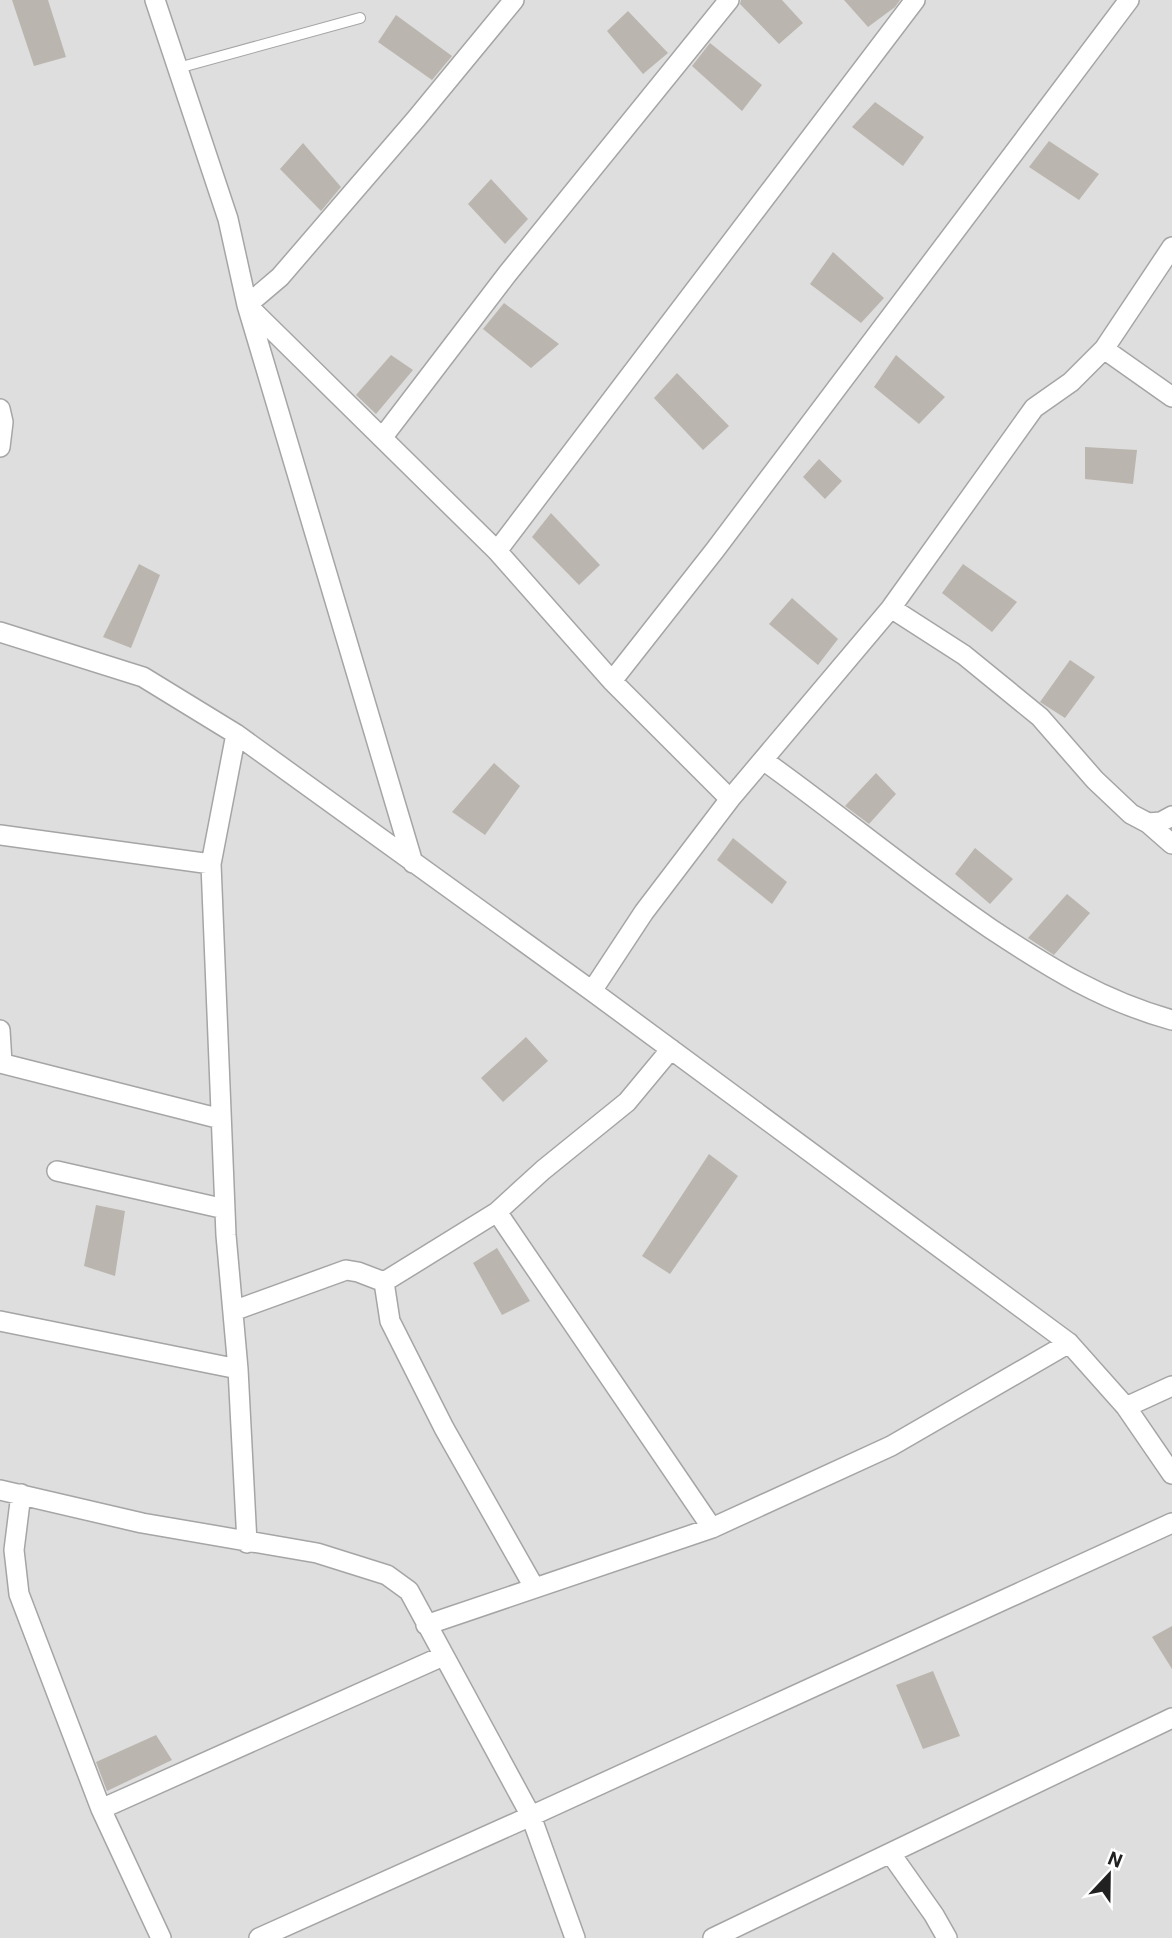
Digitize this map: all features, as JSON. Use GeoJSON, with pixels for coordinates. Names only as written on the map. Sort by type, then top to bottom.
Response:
{"type":"FeatureCollection","features":[{"type":"Feature","properties":{"kind":"street"},"geometry":{"type":"LineString","coordinates":[[155,0],[228,219],[247,305],[413,863]]}},
{"type":"Feature","properties":{"kind":"street"},"geometry":{"type":"LineString","coordinates":[[247,305],[280,277],[514,0]]}},
{"type":"Feature","properties":{"kind":"street"},"geometry":{"type":"LineString","coordinates":[[382,438],[508,273],[729,0]]}},
{"type":"Feature","properties":{"kind":"street"},"geometry":{"type":"LineString","coordinates":[[497,551],[915,0]]}},
{"type":"Feature","properties":{"kind":"street"},"geometry":{"type":"LineString","coordinates":[[612,681],[715,550],[1129,0]]}},
{"type":"Feature","properties":{"kind":"street"},"geometry":{"type":"LineString","coordinates":[[592,991],[644,912],[730,799],[891,608],[1034,408],[1071,382],[1104,349],[1172,247]]}},
{"type":"Feature","properties":{"kind":"street"},"geometry":{"type":"LineString","coordinates":[[247,305],[497,551],[612,681],[730,799]]}},
{"type":"Feature","properties":{"kind":"street"},"geometry":{"type":"LineString","coordinates":[[1104,349],[1172,397]]}},
{"type":"Feature","properties":{"kind":"street"},"geometry":{"type":"LineString","coordinates":[[0,409],[4,422],[0,447]]}},
{"type":"Feature","properties":{"kind":"street"},"geometry":{"type":"LineString","coordinates":[[891,608],[964,655],[1040,717],[1095,780],[1131,814],[1148,823],[1172,844]]}},
{"type":"Feature","properties":{"kind":"street"},"geometry":{"type":"LineString","coordinates":[[0,632],[142,677],[236,734],[592,991],[1069,1343],[1126,1407],[1172,1474]]}},
{"type":"Feature","properties":{"kind":"street"},"geometry":{"type":"LineString","coordinates":[[236,734],[211,864],[225,1209],[238,1369],[247,1543]]}},
{"type":"Feature","properties":{"kind":"street"},"geometry":{"type":"LineString","coordinates":[[763,760],[950,900],[1048,967],[1135,1010],[1172,1020]]}},
{"type":"Feature","properties":{"kind":"street"},"geometry":{"type":"LineString","coordinates":[[1148,823],[1161,822],[1172,817]]}},
{"type":"Feature","properties":{"kind":"street"},"geometry":{"type":"LineString","coordinates":[[0,835],[211,864]]}},
{"type":"Feature","properties":{"kind":"street"},"geometry":{"type":"LineString","coordinates":[[0,1030],[1,1063],[221,1119]]}},
{"type":"Feature","properties":{"kind":"street"},"geometry":{"type":"LineString","coordinates":[[384,1282],[497,1212],[543,1170],[626,1102],[671,1049]]}},
{"type":"Feature","properties":{"kind":"street"},"geometry":{"type":"LineString","coordinates":[[57,1171],[225,1209]]}},
{"type":"Feature","properties":{"kind":"street"},"geometry":{"type":"LineString","coordinates":[[497,1212],[712,1528]]}},
{"type":"Feature","properties":{"kind":"street"},"geometry":{"type":"LineString","coordinates":[[233,1311],[346,1270],[384,1282]]}},
{"type":"Feature","properties":{"kind":"street"},"geometry":{"type":"LineString","coordinates":[[384,1282],[390,1321],[444,1428],[534,1587]]}},
{"type":"Feature","properties":{"kind":"street"},"geometry":{"type":"LineString","coordinates":[[0,1321],[238,1369]]}},
{"type":"Feature","properties":{"kind":"street"},"geometry":{"type":"LineString","coordinates":[[426,1625],[712,1528],[891,1446],[1069,1343]]}},
{"type":"Feature","properties":{"kind":"street"},"geometry":{"type":"LineString","coordinates":[[1126,1407],[1172,1386]]}},
{"type":"Feature","properties":{"kind":"street"},"geometry":{"type":"LineString","coordinates":[[0,1490],[142,1523],[317,1553],[387,1575],[409,1591],[531,1816],[575,1938]]}},
{"type":"Feature","properties":{"kind":"street"},"geometry":{"type":"LineString","coordinates":[[21,1494],[14,1550],[19,1594],[102,1809],[161,1938]]}},
{"type":"Feature","properties":{"kind":"street"},"geometry":{"type":"LineString","coordinates":[[259,1938],[1172,1523]]}},
{"type":"Feature","properties":{"kind":"street"},"geometry":{"type":"LineString","coordinates":[[102,1809],[443,1656]]}},
{"type":"Feature","properties":{"kind":"street"},"geometry":{"type":"LineString","coordinates":[[713,1938],[1172,1717]]}},
{"type":"Feature","properties":{"kind":"street"},"geometry":{"type":"LineString","coordinates":[[891,1854],[947,1938]]}},
{"type":"Feature","properties":{"kind":"lane"},"geometry":{"type":"LineString","coordinates":[[178,68],[360,18]]}},
{"type":"Feature","properties":{"kind":"shaded area"},"geometry":{"type":"Polygon","coordinates":[[[0,0],[1172,0],[1172,1938],[0,1938],[0,0]]]}},
{"type":"Feature","properties":{"kind":"building"},"geometry":{"type":"Polygon","coordinates":[[[12,0],[48,0],[66,57],[34,66],[12,0]]]}},
{"type":"Feature","properties":{"kind":"building"},"geometry":{"type":"Polygon","coordinates":[[[741,0],[782,0],[803,23],[779,44],[740,4],[741,0]]]}},
{"type":"Feature","properties":{"kind":"building"},"geometry":{"type":"Polygon","coordinates":[[[844,0],[900,0],[895,7],[868,27],[844,0]]]}},
{"type":"Feature","properties":{"kind":"building"},"geometry":{"type":"Polygon","coordinates":[[[628,11],[668,53],[643,74],[607,31],[628,11]]]}},
{"type":"Feature","properties":{"kind":"building"},"geometry":{"type":"Polygon","coordinates":[[[396,15],[452,56],[432,80],[378,42],[396,15]]]}},
{"type":"Feature","properties":{"kind":"building"},"geometry":{"type":"Polygon","coordinates":[[[710,43],[762,85],[742,111],[692,66],[710,43]]]}},
{"type":"Feature","properties":{"kind":"building"},"geometry":{"type":"Polygon","coordinates":[[[875,102],[924,137],[903,166],[852,127],[875,102]]]}},
{"type":"Feature","properties":{"kind":"building"},"geometry":{"type":"Polygon","coordinates":[[[1049,141],[1099,174],[1079,200],[1029,167],[1049,141]]]}},
{"type":"Feature","properties":{"kind":"building"},"geometry":{"type":"Polygon","coordinates":[[[303,143],[341,187],[321,211],[280,169],[303,143]]]}},
{"type":"Feature","properties":{"kind":"building"},"geometry":{"type":"Polygon","coordinates":[[[491,179],[528,219],[505,244],[468,204],[491,179]]]}},
{"type":"Feature","properties":{"kind":"building"},"geometry":{"type":"Polygon","coordinates":[[[833,252],[884,298],[861,323],[810,284],[833,252]]]}},
{"type":"Feature","properties":{"kind":"building"},"geometry":{"type":"Polygon","coordinates":[[[504,303],[559,344],[531,368],[483,329],[504,303]]]}},
{"type":"Feature","properties":{"kind":"building"},"geometry":{"type":"Polygon","coordinates":[[[391,355],[413,370],[376,414],[356,395],[391,355]]]}},
{"type":"Feature","properties":{"kind":"building"},"geometry":{"type":"Polygon","coordinates":[[[896,355],[945,397],[919,424],[874,387],[896,355]]]}},
{"type":"Feature","properties":{"kind":"building"},"geometry":{"type":"Polygon","coordinates":[[[677,373],[729,426],[703,450],[654,398],[677,373]]]}},
{"type":"Feature","properties":{"kind":"building"},"geometry":{"type":"Polygon","coordinates":[[[1085,447],[1137,450],[1133,484],[1085,479],[1085,447]]]}},
{"type":"Feature","properties":{"kind":"building"},"geometry":{"type":"Polygon","coordinates":[[[819,459],[842,481],[825,499],[803,477],[819,459]]]}},
{"type":"Feature","properties":{"kind":"building"},"geometry":{"type":"Polygon","coordinates":[[[551,513],[600,565],[579,585],[532,537],[551,513]]]}},
{"type":"Feature","properties":{"kind":"building"},"geometry":{"type":"Polygon","coordinates":[[[139,564],[160,575],[131,648],[103,637],[139,564]]]}},
{"type":"Feature","properties":{"kind":"building"},"geometry":{"type":"Polygon","coordinates":[[[963,564],[1017,602],[992,632],[942,593],[963,564]]]}},
{"type":"Feature","properties":{"kind":"building"},"geometry":{"type":"Polygon","coordinates":[[[792,598],[838,639],[818,665],[769,624],[792,598]]]}},
{"type":"Feature","properties":{"kind":"building"},"geometry":{"type":"Polygon","coordinates":[[[1070,660],[1095,677],[1065,718],[1040,702],[1070,660]]]}},
{"type":"Feature","properties":{"kind":"building"},"geometry":{"type":"Polygon","coordinates":[[[494,763],[520,786],[485,835],[452,812],[494,763]]]}},
{"type":"Feature","properties":{"kind":"building"},"geometry":{"type":"Polygon","coordinates":[[[876,773],[896,794],[869,824],[845,806],[876,773]]]}},
{"type":"Feature","properties":{"kind":"building"},"geometry":{"type":"Polygon","coordinates":[[[733,838],[787,882],[772,904],[717,860],[733,838]]]}},
{"type":"Feature","properties":{"kind":"building"},"geometry":{"type":"Polygon","coordinates":[[[975,848],[1013,879],[990,904],[955,874],[975,848]]]}},
{"type":"Feature","properties":{"kind":"building"},"geometry":{"type":"Polygon","coordinates":[[[1067,894],[1090,913],[1054,955],[1028,938],[1067,894]]]}},
{"type":"Feature","properties":{"kind":"building"},"geometry":{"type":"Polygon","coordinates":[[[526,1037],[548,1061],[503,1102],[481,1078],[526,1037]]]}},
{"type":"Feature","properties":{"kind":"building"},"geometry":{"type":"Polygon","coordinates":[[[709,1154],[738,1176],[670,1274],[642,1256],[709,1154]]]}},
{"type":"Feature","properties":{"kind":"building"},"geometry":{"type":"Polygon","coordinates":[[[96,1205],[125,1211],[115,1276],[84,1266],[96,1205]]]}},
{"type":"Feature","properties":{"kind":"building"},"geometry":{"type":"Polygon","coordinates":[[[497,1248],[530,1301],[502,1315],[473,1263],[497,1248]]]}},
{"type":"Feature","properties":{"kind":"building"},"geometry":{"type":"Polygon","coordinates":[[[1172,1626],[1172,1669],[1152,1637],[1172,1626]]]}},
{"type":"Feature","properties":{"kind":"building"},"geometry":{"type":"Polygon","coordinates":[[[933,1671],[960,1736],[923,1749],[896,1685],[933,1671]]]}},
{"type":"Feature","properties":{"kind":"building"},"geometry":{"type":"Polygon","coordinates":[[[156,1735],[172,1760],[107,1791],[96,1762],[156,1735]]]}}]}
